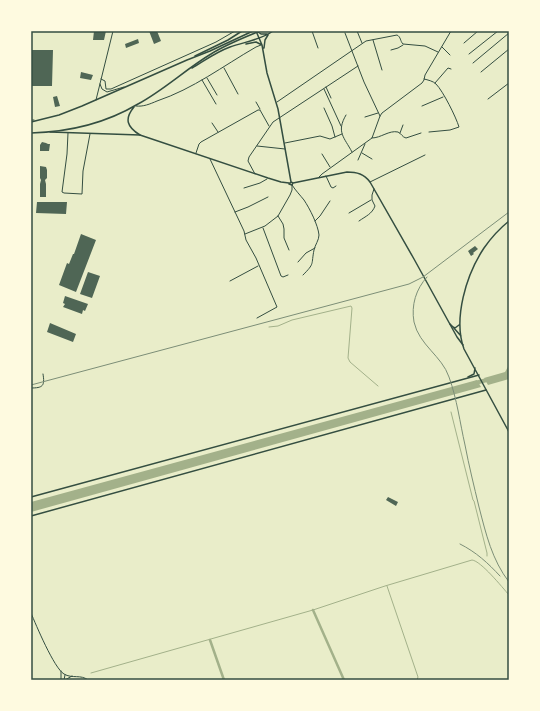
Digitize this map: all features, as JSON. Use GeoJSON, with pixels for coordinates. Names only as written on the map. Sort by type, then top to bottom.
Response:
{"type":"FeatureCollection","features":[{"type":"Feature","properties":{"kind":"main road"},"geometry":{"type":"LineString","coordinates":[[187,60],[242,31]]}},
{"type":"Feature","properties":{"kind":"main road"},"geometry":{"type":"LineString","coordinates":[[31,133],[71,129],[89,125],[116,115],[135,106],[156,93],[211,54],[253,31]]}},
{"type":"Feature","properties":{"kind":"main road"},"geometry":{"type":"LineString","coordinates":[[256,31],[261,34],[269,34]]}},
{"type":"Feature","properties":{"kind":"main road"},"geometry":{"type":"LineString","coordinates":[[256,31],[264,50]]}},
{"type":"Feature","properties":{"kind":"main road"},"geometry":{"type":"LineString","coordinates":[[31,121],[37,121],[66,113],[187,60],[260,31]]}},
{"type":"Feature","properties":{"kind":"main road"},"geometry":{"type":"LineString","coordinates":[[238,45],[274,31]]}},
{"type":"Feature","properties":{"kind":"main road"},"geometry":{"type":"LineString","coordinates":[[269,34],[265,41],[264,50],[267,73],[277,102],[291,184]]}},
{"type":"Feature","properties":{"kind":"main road"},"geometry":{"type":"LineString","coordinates":[[191,68],[230,47],[254,42],[262,45]]}},
{"type":"Feature","properties":{"kind":"main road"},"geometry":{"type":"LineString","coordinates":[[135,106],[129,114],[128,122],[131,128],[140,135]]}},
{"type":"Feature","properties":{"kind":"main road"},"geometry":{"type":"LineString","coordinates":[[50,132],[140,135],[283,183],[291,184],[347,172],[356,172],[365,176],[370,182],[457,337],[463,344]]}},
{"type":"Feature","properties":{"kind":"main road"},"geometry":{"type":"LineString","coordinates":[[509,221],[501,228],[479,255],[466,286],[460,324],[461,336],[465,351],[479,374],[509,432]]}},
{"type":"Feature","properties":{"kind":"main road"},"geometry":{"type":"LineString","coordinates":[[450,324],[461,336]]}},
{"type":"Feature","properties":{"kind":"main road"},"geometry":{"type":"LineString","coordinates":[[453,327],[460,324]]}},
{"type":"Feature","properties":{"kind":"main road"},"geometry":{"type":"LineString","coordinates":[[468,377],[473,375],[474,366]]}},
{"type":"Feature","properties":{"kind":"main road"},"geometry":{"type":"LineString","coordinates":[[31,497],[479,374]]}},
{"type":"Feature","properties":{"kind":"main road"},"geometry":{"type":"LineString","coordinates":[[31,516],[487,390]]}},
{"type":"Feature","properties":{"kind":"street"},"geometry":{"type":"LineString","coordinates":[[96,100],[113,31]]}},
{"type":"Feature","properties":{"kind":"street"},"geometry":{"type":"LineString","coordinates":[[101,79],[105,81],[106,89],[111,89],[212,44],[235,31],[236,35]]}},
{"type":"Feature","properties":{"kind":"street"},"geometry":{"type":"LineString","coordinates":[[312,31],[318,48]]}},
{"type":"Feature","properties":{"kind":"street"},"geometry":{"type":"LineString","coordinates":[[357,31],[362,43]]}},
{"type":"Feature","properties":{"kind":"street"},"geometry":{"type":"LineString","coordinates":[[372,138],[380,116],[383,112],[420,84],[451,31]]}},
{"type":"Feature","properties":{"kind":"street"},"geometry":{"type":"LineString","coordinates":[[464,43],[478,31]]}},
{"type":"Feature","properties":{"kind":"street"},"geometry":{"type":"LineString","coordinates":[[469,54],[498,31]]}},
{"type":"Feature","properties":{"kind":"street"},"geometry":{"type":"LineString","coordinates":[[345,33],[380,116]]}},
{"type":"Feature","properties":{"kind":"street"},"geometry":{"type":"LineString","coordinates":[[473,63],[509,33]]}},
{"type":"Feature","properties":{"kind":"street"},"geometry":{"type":"LineString","coordinates":[[277,102],[368,40],[397,35],[403,44]]}},
{"type":"Feature","properties":{"kind":"street"},"geometry":{"type":"LineString","coordinates":[[372,39],[382,70]]}},
{"type":"Feature","properties":{"kind":"street"},"geometry":{"type":"LineString","coordinates":[[391,50],[398,48],[403,44],[425,46],[438,53]]}},
{"type":"Feature","properties":{"kind":"street"},"geometry":{"type":"LineString","coordinates":[[135,106],[145,105],[180,92],[224,68],[253,48],[262,45]]}},
{"type":"Feature","properties":{"kind":"street"},"geometry":{"type":"LineString","coordinates":[[442,47],[450,55]]}},
{"type":"Feature","properties":{"kind":"street"},"geometry":{"type":"LineString","coordinates":[[481,72],[509,49]]}},
{"type":"Feature","properties":{"kind":"street"},"geometry":{"type":"LineString","coordinates":[[256,174],[248,159],[269,126],[323,88],[358,66]]}},
{"type":"Feature","properties":{"kind":"street"},"geometry":{"type":"LineString","coordinates":[[224,68],[238,94]]}},
{"type":"Feature","properties":{"kind":"street"},"geometry":{"type":"LineString","coordinates":[[435,83],[448,68],[451,69]]}},
{"type":"Feature","properties":{"kind":"street"},"geometry":{"type":"LineString","coordinates":[[206,77],[217,95]]}},
{"type":"Feature","properties":{"kind":"street"},"geometry":{"type":"LineString","coordinates":[[424,78],[435,83],[460,127],[450,130],[430,132]]}},
{"type":"Feature","properties":{"kind":"street"},"geometry":{"type":"LineString","coordinates":[[202,80],[216,104]]}},
{"type":"Feature","properties":{"kind":"street"},"geometry":{"type":"LineString","coordinates":[[100,83],[102,88],[107,92],[125,87]]}},
{"type":"Feature","properties":{"kind":"street"},"geometry":{"type":"LineString","coordinates":[[488,100],[509,83]]}},
{"type":"Feature","properties":{"kind":"street"},"geometry":{"type":"LineString","coordinates":[[326,86],[331,98]]}},
{"type":"Feature","properties":{"kind":"street"},"geometry":{"type":"LineString","coordinates":[[323,88],[341,126],[342,134],[352,152]]}},
{"type":"Feature","properties":{"kind":"street"},"geometry":{"type":"LineString","coordinates":[[422,106],[444,97]]}},
{"type":"Feature","properties":{"kind":"street"},"geometry":{"type":"LineString","coordinates":[[256,102],[269,126]]}},
{"type":"Feature","properties":{"kind":"street"},"geometry":{"type":"LineString","coordinates":[[324,108],[332,126],[335,138]]}},
{"type":"Feature","properties":{"kind":"street"},"geometry":{"type":"LineString","coordinates":[[196,153],[200,142],[260,110]]}},
{"type":"Feature","properties":{"kind":"street"},"geometry":{"type":"LineString","coordinates":[[365,117],[378,113]]}},
{"type":"Feature","properties":{"kind":"street"},"geometry":{"type":"LineString","coordinates":[[341,126],[346,115]]}},
{"type":"Feature","properties":{"kind":"street"},"geometry":{"type":"LineString","coordinates":[[212,123],[218,132]]}},
{"type":"Feature","properties":{"kind":"street"},"geometry":{"type":"LineString","coordinates":[[400,133],[403,125]]}},
{"type":"Feature","properties":{"kind":"street"},"geometry":{"type":"LineString","coordinates":[[68,133],[62,192],[82,194],[83,170],[91,133]]}},
{"type":"Feature","properties":{"kind":"street"},"geometry":{"type":"LineString","coordinates":[[319,178],[372,138],[377,138],[390,133],[400,133],[406,138],[421,133]]}},
{"type":"Feature","properties":{"kind":"street"},"geometry":{"type":"LineString","coordinates":[[284,144],[320,136],[330,139],[342,134]]}},
{"type":"Feature","properties":{"kind":"street"},"geometry":{"type":"LineString","coordinates":[[358,160],[365,143]]}},
{"type":"Feature","properties":{"kind":"street"},"geometry":{"type":"LineString","coordinates":[[256,146],[285,149]]}},
{"type":"Feature","properties":{"kind":"street"},"geometry":{"type":"LineString","coordinates":[[361,153],[372,159]]}},
{"type":"Feature","properties":{"kind":"street"},"geometry":{"type":"LineString","coordinates":[[322,154],[331,168]]}},
{"type":"Feature","properties":{"kind":"street"},"geometry":{"type":"LineString","coordinates":[[370,182],[425,155]]}},
{"type":"Feature","properties":{"kind":"street"},"geometry":{"type":"LineString","coordinates":[[209,158],[235,212],[245,234],[245,239],[277,307],[257,318]]}},
{"type":"Feature","properties":{"kind":"street"},"geometry":{"type":"LineString","coordinates":[[326,176],[331,187],[333,188],[336,186]]}},
{"type":"Feature","properties":{"kind":"street"},"geometry":{"type":"LineString","coordinates":[[244,188],[265,181],[268,178]]}},
{"type":"Feature","properties":{"kind":"street"},"geometry":{"type":"LineString","coordinates":[[245,234],[263,227],[278,216],[290,195],[292,190],[291,184]]}},
{"type":"Feature","properties":{"kind":"street"},"geometry":{"type":"LineString","coordinates":[[291,184],[306,204],[315,221],[319,235],[315,248],[313,264],[303,275]]}},
{"type":"Feature","properties":{"kind":"street"},"geometry":{"type":"LineString","coordinates":[[359,221],[372,212],[375,206],[372,200],[374,189]]}},
{"type":"Feature","properties":{"kind":"street"},"geometry":{"type":"LineString","coordinates":[[235,212],[268,196]]}},
{"type":"Feature","properties":{"kind":"street"},"geometry":{"type":"LineString","coordinates":[[350,214],[372,200]]}},
{"type":"Feature","properties":{"kind":"street"},"geometry":{"type":"LineString","coordinates":[[315,221],[330,201]]}},
{"type":"Feature","properties":{"kind":"street"},"geometry":{"type":"LineString","coordinates":[[278,216],[283,224],[284,238],[289,250]]}},
{"type":"Feature","properties":{"kind":"street"},"geometry":{"type":"LineString","coordinates":[[263,227],[281,276],[283,277],[288,275]]}},
{"type":"Feature","properties":{"kind":"street"},"geometry":{"type":"LineString","coordinates":[[298,262],[306,253],[315,248]]}},
{"type":"Feature","properties":{"kind":"street"},"geometry":{"type":"LineString","coordinates":[[230,281],[259,266]]}},
{"type":"Feature","properties":{"kind":"street"},"geometry":{"type":"LineString","coordinates":[[31,388],[40,388],[44,384],[43,374]]}},
{"type":"Feature","properties":{"kind":"street"},"geometry":{"type":"LineString","coordinates":[[31,614],[44,642],[66,680],[73,676]]}},
{"type":"Feature","properties":{"kind":"street"},"geometry":{"type":"LineString","coordinates":[[60,671],[61,680]]}},
{"type":"Feature","properties":{"kind":"street"},"geometry":{"type":"LineString","coordinates":[[64,675],[82,676],[88,680]]}},
{"type":"Feature","properties":{"kind":"shaded area"},"geometry":{"type":"Polygon","coordinates":[[[509,365],[509,379],[488,385],[484,378],[505,372],[509,365]]]}},
{"type":"Feature","properties":{"kind":"shaded area"},"geometry":{"type":"Polygon","coordinates":[[[477,380],[481,387],[31,512],[31,502],[477,380]]]}},
{"type":"Feature","properties":{"kind":"building"},"geometry":{"type":"Polygon","coordinates":[[[94,31],[106,31],[104,40],[93,40],[94,31]]]}},
{"type":"Feature","properties":{"kind":"building"},"geometry":{"type":"Polygon","coordinates":[[[149,31],[157,31],[161,41],[154,44],[149,31]]]}},
{"type":"Feature","properties":{"kind":"building"},"geometry":{"type":"Polygon","coordinates":[[[138,39],[139,43],[126,48],[125,44],[138,39]]]}},
{"type":"Feature","properties":{"kind":"building"},"geometry":{"type":"Polygon","coordinates":[[[31,50],[53,50],[52,86],[31,86],[31,50]]]}},
{"type":"Feature","properties":{"kind":"building"},"geometry":{"type":"Polygon","coordinates":[[[81,72],[93,75],[91,80],[80,78],[81,72]]]}},
{"type":"Feature","properties":{"kind":"building"},"geometry":{"type":"Polygon","coordinates":[[[57,96],[60,106],[55,107],[53,97],[57,96]]]}},
{"type":"Feature","properties":{"kind":"building"},"geometry":{"type":"Polygon","coordinates":[[[42,142],[50,144],[49,151],[40,151],[40,145],[42,142]]]}},
{"type":"Feature","properties":{"kind":"building"},"geometry":{"type":"Polygon","coordinates":[[[40,166],[46,167],[47,170],[47,178],[45,180],[46,197],[40,197],[40,166]]]}},
{"type":"Feature","properties":{"kind":"building"},"geometry":{"type":"Polygon","coordinates":[[[37,202],[67,202],[66,214],[36,213],[37,202]]]}},
{"type":"Feature","properties":{"kind":"building"},"geometry":{"type":"Polygon","coordinates":[[[81,234],[96,240],[76,292],[59,285],[67,263],[69,264],[74,254],[81,234]]]}},
{"type":"Feature","properties":{"kind":"building"},"geometry":{"type":"Polygon","coordinates":[[[475,246],[478,249],[471,256],[468,251],[475,246]]]}},
{"type":"Feature","properties":{"kind":"building"},"geometry":{"type":"Polygon","coordinates":[[[88,272],[100,276],[92,298],[80,294],[88,272]]]}},
{"type":"Feature","properties":{"kind":"building"},"geometry":{"type":"Polygon","coordinates":[[[65,296],[88,304],[85,311],[83,310],[82,314],[63,307],[65,304],[63,303],[65,296]]]}},
{"type":"Feature","properties":{"kind":"building"},"geometry":{"type":"Polygon","coordinates":[[[50,323],[76,334],[73,342],[47,332],[50,323]]]}},
{"type":"Feature","properties":{"kind":"building"},"geometry":{"type":"Polygon","coordinates":[[[388,497],[398,502],[396,506],[386,500],[388,497]]]}},
{"type":"Feature","properties":{"kind":"waterway"},"geometry":{"type":"LineString","coordinates":[[269,327],[278,326],[292,320],[351,306],[348,358],[350,362],[378,386]]}},
{"type":"Feature","properties":{"kind":"waterway"},"geometry":{"type":"LineString","coordinates":[[475,383],[491,379]]}},
{"type":"Feature","properties":{"kind":"waterway"},"geometry":{"type":"LineString","coordinates":[[451,412],[487,556]]}},
{"type":"Feature","properties":{"kind":"waterway"},"geometry":{"type":"LineString","coordinates":[[91,673],[313,610],[385,586],[472,560],[476,561],[486,569],[509,595]]}},
{"type":"Feature","properties":{"kind":"waterway"},"geometry":{"type":"LineString","coordinates":[[387,586],[418,677],[417,680]]}},
{"type":"Feature","properties":{"kind":"waterway"},"geometry":{"type":"LineString","coordinates":[[313,610],[344,680]]}},
{"type":"Feature","properties":{"kind":"waterway"},"geometry":{"type":"LineString","coordinates":[[210,640],[224,680]]}},
{"type":"Feature","properties":{"kind":"railway"},"geometry":{"type":"LineString","coordinates":[[31,385],[409,284],[423,277],[509,212]]}},
{"type":"Feature","properties":{"kind":"railway"},"geometry":{"type":"LineString","coordinates":[[427,277],[417,292],[415,298],[413,309],[414,322],[425,344],[446,370],[452,385],[487,537],[498,565],[509,582]]}},
{"type":"Feature","properties":{"kind":"railway"},"geometry":{"type":"LineString","coordinates":[[460,544],[482,558],[500,576]]}}]}
